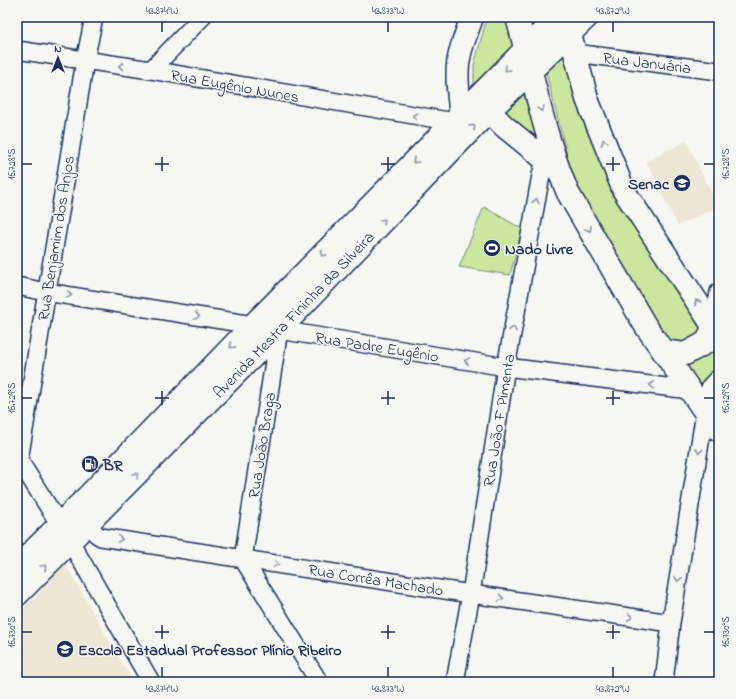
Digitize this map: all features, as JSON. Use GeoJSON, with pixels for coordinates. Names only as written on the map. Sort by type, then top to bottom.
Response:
{"type":"FeatureCollection","features":[{"type":"Feature","properties":{"kind":"main road"},"geometry":{"type":"LineString","coordinates":[[457,119],[458,65],[472,17]]}},
{"type":"Feature","properties":{"kind":"main road"},"geometry":{"type":"LineString","coordinates":[[517,17],[552,165],[645,325],[719,430]]}},
{"type":"Feature","properties":{"kind":"main road","name":"Avenida Mestra Fininha da Silveira"},"geometry":{"type":"LineString","coordinates":[[17,567],[65,533],[90,521],[279,330],[489,111],[528,60],[557,17]]}},
{"type":"Feature","properties":{"kind":"main road","name":"Avenida Mestra Fininha da Silveira"},"geometry":{"type":"LineString","coordinates":[[17,595],[65,533],[87,497],[253,325],[457,119],[528,60],[570,35],[587,17]]}},
{"type":"Feature","properties":{"kind":"main road"},"geometry":{"type":"LineString","coordinates":[[570,35],[587,99],[624,191],[716,331],[707,342],[685,354],[663,351]]}},
{"type":"Feature","properties":{"kind":"main road"},"geometry":{"type":"LineString","coordinates":[[489,111],[505,127],[552,165]]}},
{"type":"Feature","properties":{"kind":"main road"},"geometry":{"type":"LineString","coordinates":[[690,390],[716,384]]}},
{"type":"Feature","properties":{"kind":"main road"},"geometry":{"type":"LineString","coordinates":[[705,412],[716,384]]}},
{"type":"Feature","properties":{"kind":"main road"},"geometry":{"type":"LineString","coordinates":[[87,497],[90,521]]}},
{"type":"Feature","properties":{"kind":"street","name":"Rua Benjamim dos Anjos"},"geometry":{"type":"LineString","coordinates":[[18,459],[85,61],[94,17]]}},
{"type":"Feature","properties":{"kind":"street"},"geometry":{"type":"LineString","coordinates":[[151,70],[202,17]]}},
{"type":"Feature","properties":{"kind":"street","name":"Rua Januária"},"geometry":{"type":"LineString","coordinates":[[570,35],[719,71]]}},
{"type":"Feature","properties":{"kind":"street","name":"Rua Eugênio Nunes"},"geometry":{"type":"LineString","coordinates":[[17,50],[457,119]]}},
{"type":"Feature","properties":{"kind":"street","name":"Rua João F Pimenta"},"geometry":{"type":"LineString","coordinates":[[455,682],[471,594],[506,367],[541,175],[552,165]]}},
{"type":"Feature","properties":{"kind":"street","name":"Rua Padre Eugênio"},"geometry":{"type":"LineString","coordinates":[[17,286],[506,367],[690,390]]}},
{"type":"Feature","properties":{"kind":"street"},"geometry":{"type":"LineString","coordinates":[[716,331],[719,292]]}},
{"type":"Feature","properties":{"kind":"street","name":"Rua João Braga"},"geometry":{"type":"LineString","coordinates":[[243,559],[279,330]]}},
{"type":"Feature","properties":{"kind":"street"},"geometry":{"type":"LineString","coordinates":[[664,682],[671,623],[705,412]]}},
{"type":"Feature","properties":{"kind":"street"},"geometry":{"type":"LineString","coordinates":[[18,459],[65,533],[151,682]]}},
{"type":"Feature","properties":{"kind":"street","name":"Rua Corrêa Machado"},"geometry":{"type":"LineString","coordinates":[[90,521],[92,530],[101,536],[471,594],[671,623]]}},
{"type":"Feature","properties":{"kind":"street"},"geometry":{"type":"LineString","coordinates":[[243,559],[319,682]]}},
{"type":"Feature","properties":{"kind":"shaded area","name":"Senac"},"geometry":{"type":"Polygon","coordinates":[[[686,141],[718,206],[678,226],[646,161],[686,141]]]}},
{"type":"Feature","properties":{"kind":"shaded area","name":"Escola Estadual Professor Plínio Ribeiro"},"geometry":{"type":"Polygon","coordinates":[[[65,564],[133,682],[17,682],[17,616],[65,564]]]}},
{"type":"Feature","properties":{"kind":"green space"},"geometry":{"type":"Polygon","coordinates":[[[487,17],[513,17],[521,45],[474,92],[474,65],[487,17]]]}},
{"type":"Feature","properties":{"kind":"green space"},"geometry":{"type":"Polygon","coordinates":[[[532,17],[555,17],[571,80],[698,318],[719,349],[719,413],[657,334],[573,179],[532,17]]]}},
{"type":"Feature","properties":{"kind":"green space"},"geometry":{"type":"Polygon","coordinates":[[[532,86],[547,147],[514,119],[500,116],[532,86]]]}},
{"type":"Feature","properties":{"kind":"green space","name":"Nado Livre"},"geometry":{"type":"Polygon","coordinates":[[[484,207],[522,229],[510,275],[459,267],[484,207]]]}},
{"type":"Feature","properties":{"kind":"place","name":"Senac"},"geometry":{"type":"Point","coordinates":[682,183]}},
{"type":"Feature","properties":{"kind":"place","name":"Nado Livre"},"geometry":{"type":"Point","coordinates":[492,248]}},
{"type":"Feature","properties":{"kind":"place","name":"BR"},"geometry":{"type":"Point","coordinates":[90,464]}},
{"type":"Feature","properties":{"kind":"place","name":"Escola Estadual Professor Plínio Ribeiro"},"geometry":{"type":"Point","coordinates":[65,649]}}]}
